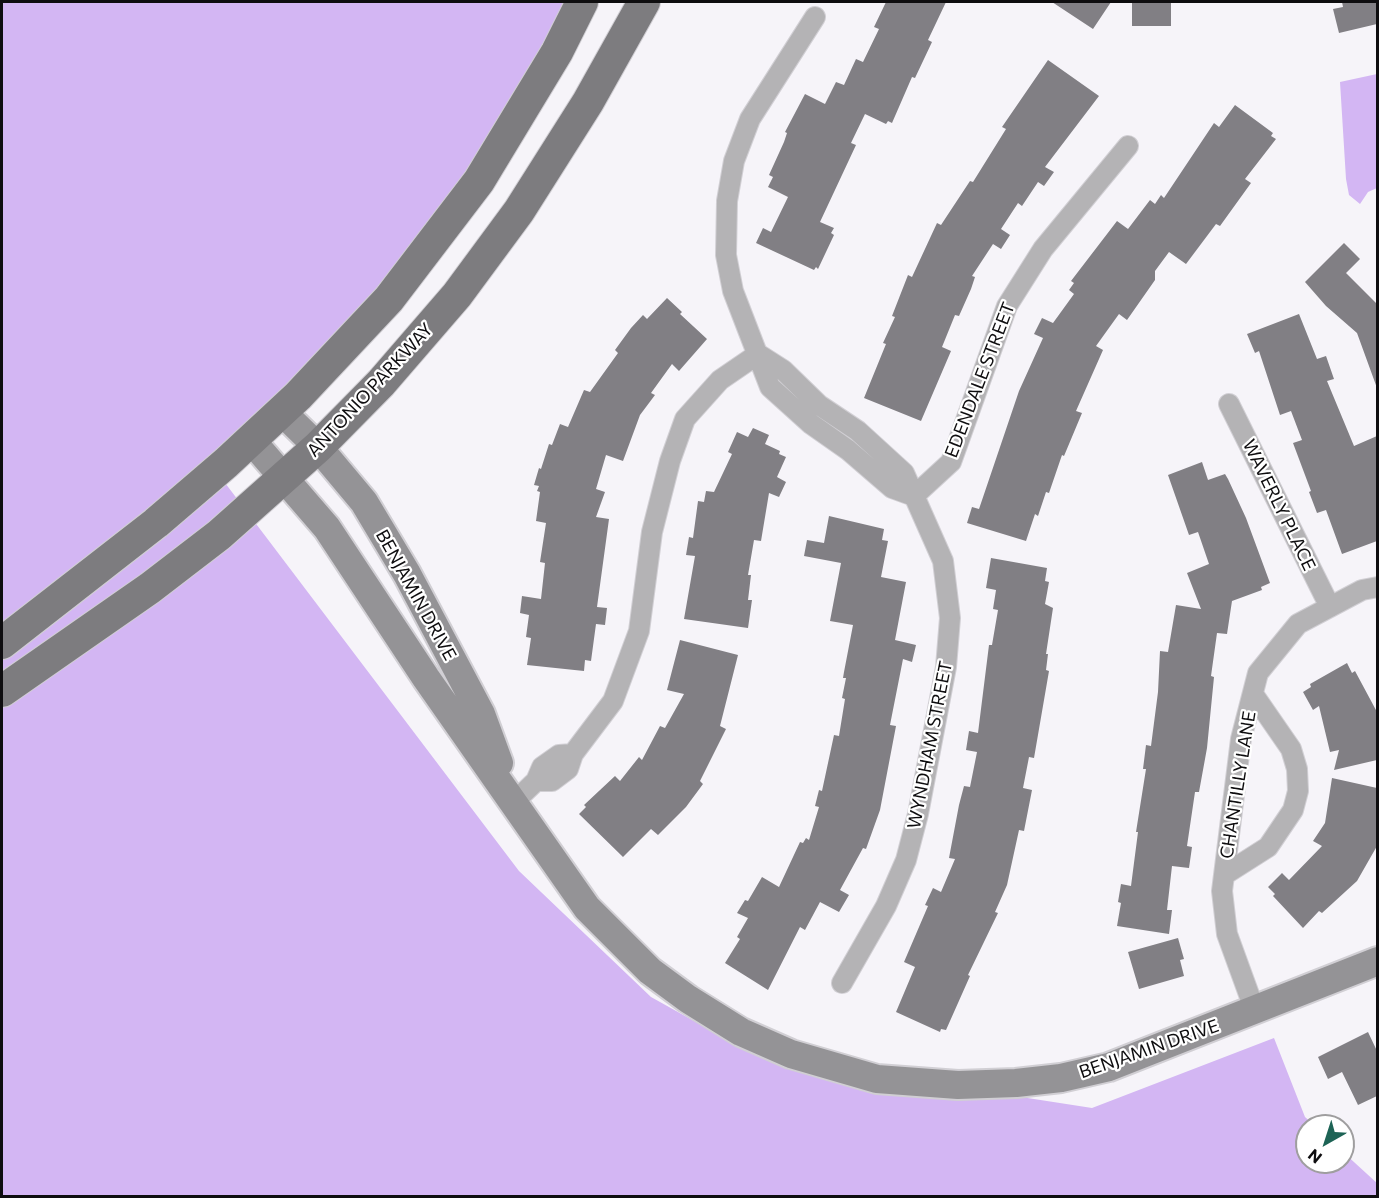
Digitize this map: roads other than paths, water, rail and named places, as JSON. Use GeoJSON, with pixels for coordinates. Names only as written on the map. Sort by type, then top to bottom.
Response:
{"type":"FeatureCollection","features":[{"type":"Feature","properties":{"kind":"main road"},"geometry":{"type":"LineString","coordinates":[[2,643],[156,523],[251,440],[389,299],[472,190],[557,52],[582,2]]}},
{"type":"Feature","properties":{"kind":"main road","name":"ANTONIO PARKWAY"},"geometry":{"type":"LineString","coordinates":[[2,691],[150,588],[285,477],[381,383],[449,304],[519,211],[588,102],[644,2]]}},
{"type":"Feature","properties":{"kind":"main road","name":"BENJAMIN DRIVE"},"geometry":{"type":"LineString","coordinates":[[281,411],[318,447],[364,502],[407,574],[481,714],[514,802]]}},
{"type":"Feature","properties":{"kind":"main road","name":"BENJAMIN DRIVE"},"geometry":{"type":"LineString","coordinates":[[251,440],[327,528],[426,678],[587,908],[650,971],[688,999],[741,1032],[791,1054],[877,1079],[958,1085],[1016,1083],[1061,1078],[1108,1067],[1255,1011],[1377,960]]}},
{"type":"Feature","properties":{"kind":"street"},"geometry":{"type":"LineString","coordinates":[[815,17],[781,67],[750,119],[734,161],[727,201],[726,255],[733,291],[770,387],[892,489],[914,496]]}},
{"type":"Feature","properties":{"kind":"street","name":"EDENDALE STREET"},"geometry":{"type":"LineString","coordinates":[[914,496],[951,462],[1007,306],[1043,249],[1128,146]]}},
{"type":"Feature","properties":{"kind":"street"},"geometry":{"type":"LineString","coordinates":[[514,802],[536,781],[542,767],[558,755],[573,754],[613,701],[639,631],[652,532],[669,461],[685,419],[720,380],[758,354]]}},
{"type":"Feature","properties":{"kind":"street","name":"WAVERLY PLACE"},"geometry":{"type":"LineString","coordinates":[[1229,404],[1330,607]]}},
{"type":"Feature","properties":{"kind":"street","name":"WYNDHAM STREET"},"geometry":{"type":"LineString","coordinates":[[842,983],[886,906],[906,860],[946,667],[950,618],[943,561],[914,496]]}},
{"type":"Feature","properties":{"kind":"street","name":"CHANTILLY LANE"},"geometry":{"type":"LineString","coordinates":[[1255,1011],[1227,934],[1222,891],[1241,739],[1258,673],[1298,624],[1362,590],[1377,587]]}},
{"type":"Feature","properties":{"kind":"street","name":"CHANTILLY LANE"},"geometry":{"type":"LineString","coordinates":[[1224,875],[1268,847],[1293,810],[1298,791],[1297,769],[1292,749],[1253,694]]}}]}
